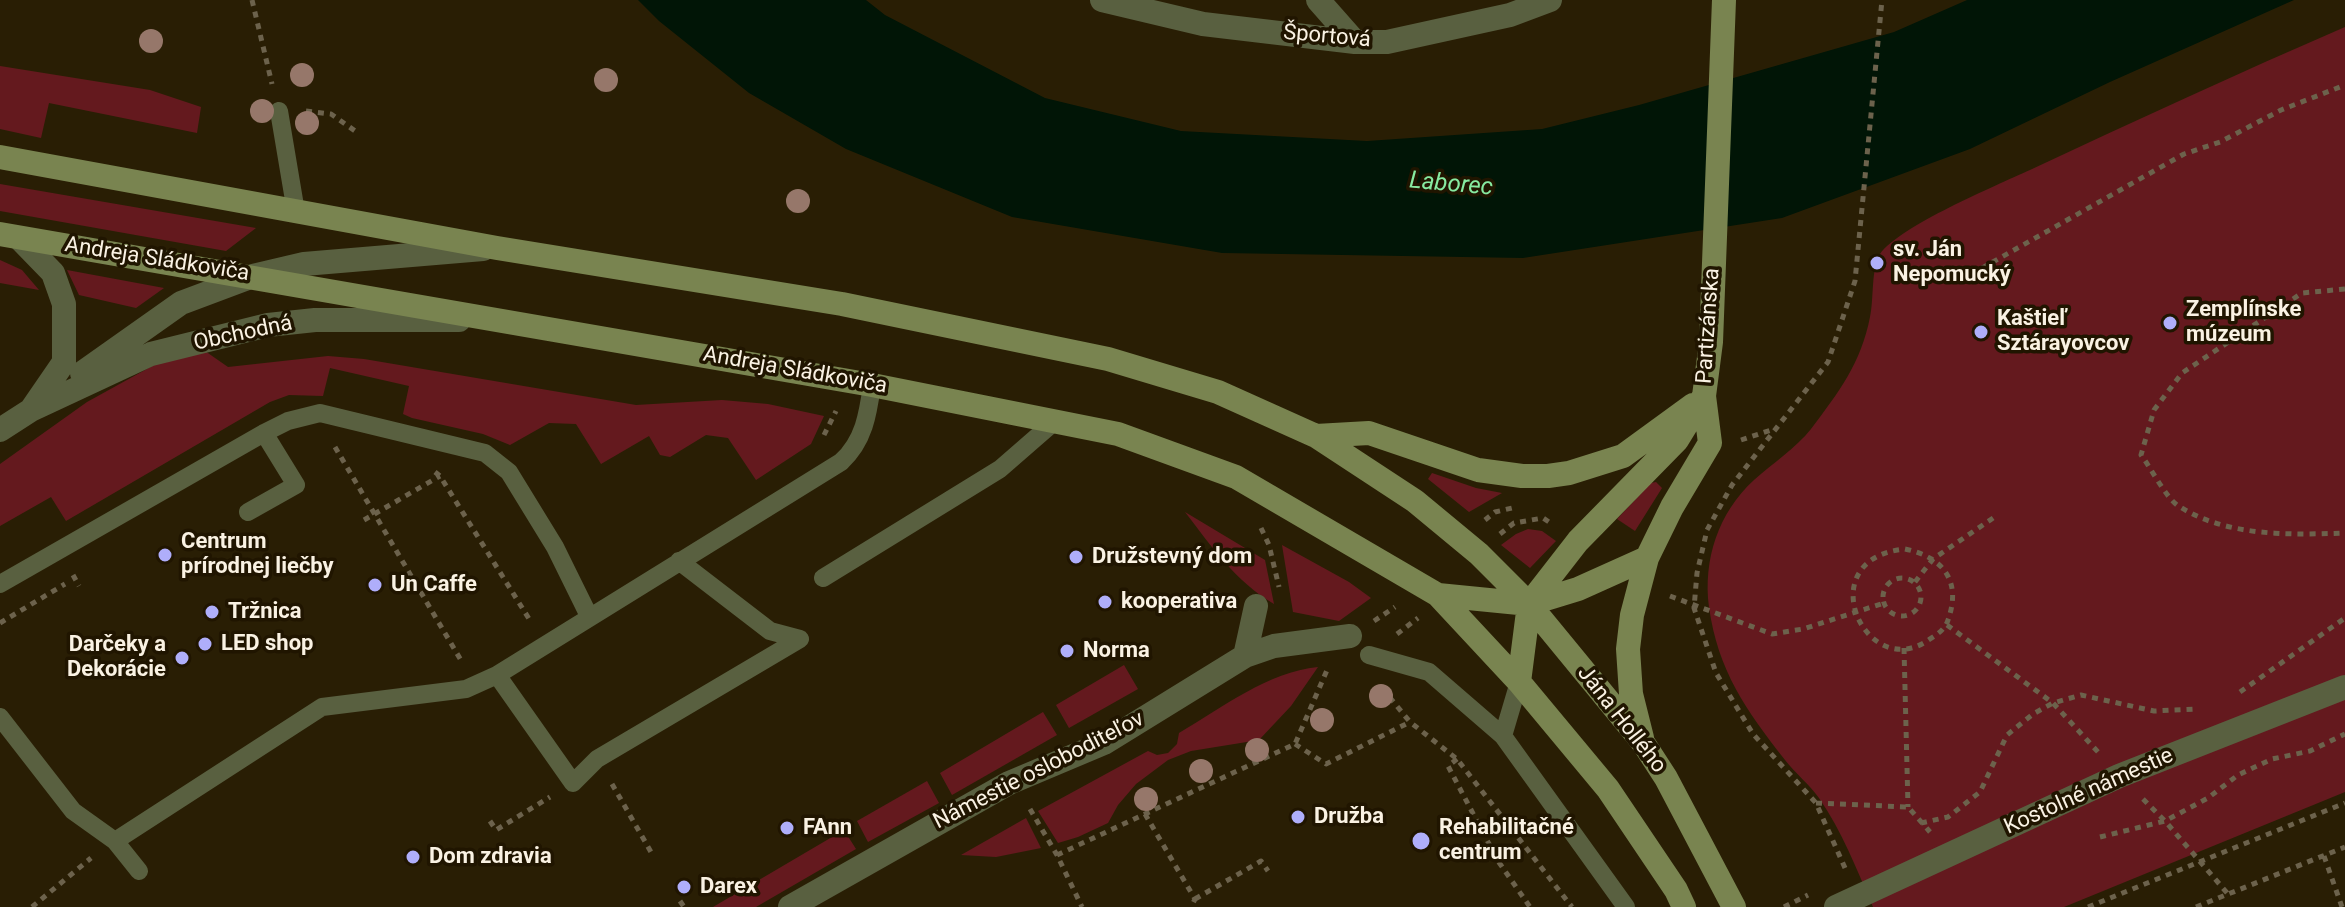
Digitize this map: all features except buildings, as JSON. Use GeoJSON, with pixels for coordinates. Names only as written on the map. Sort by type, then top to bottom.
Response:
{"type":"FeatureCollection","features":[{"type":"Feature","properties":{"kind":"street","name":"Športová"},"geometry":{"type":"LineString","coordinates":[[1102,0],[1203,24],[1355,42],[1387,42],[1510,15],[1550,0]]}},
{"type":"Feature","properties":{"kind":"street"},"geometry":{"type":"LineString","coordinates":[[1318,0],[1355,42]]}},
{"type":"Feature","properties":{"kind":"street","name":"Partizánska"},"geometry":{"type":"LineString","coordinates":[[1529,604],[1578,541],[1677,440],[1704,396],[1711,342],[1724,5]]}},
{"type":"Feature","properties":{"kind":"street"},"geometry":{"type":"LineString","coordinates":[[0,157],[497,248],[842,304],[1108,359],[1218,392],[1316,436],[1369,433],[1478,470],[1548,476],[1569,473],[1623,456],[1704,396],[1710,443],[1672,507],[1647,558],[1632,615],[1628,649],[1631,694],[1644,744]]}},
{"type":"Feature","properties":{"kind":"street"},"geometry":{"type":"LineString","coordinates":[[10,236],[53,273],[64,304],[64,362],[31,410]]}},
{"type":"Feature","properties":{"kind":"street","name":"Andreja Sládkoviča"},"geometry":{"type":"LineString","coordinates":[[10,236],[872,385],[1118,434],[1236,477],[1438,595],[1519,682]]}},
{"type":"Feature","properties":{"kind":"street"},"geometry":{"type":"LineString","coordinates":[[31,410],[181,303],[253,276],[304,264],[497,248]]}},
{"type":"Feature","properties":{"kind":"street","name":"Obchodná"},"geometry":{"type":"LineString","coordinates":[[0,430],[31,410],[151,354],[268,325],[315,320],[505,320]]}},
{"type":"Feature","properties":{"kind":"street","name":"Jána Hollého"},"geometry":{"type":"LineString","coordinates":[[1316,436],[1415,501],[1479,554],[1529,604],[1644,744],[1674,791],[1734,907]]}},
{"type":"Feature","properties":{"kind":"street"},"geometry":{"type":"LineString","coordinates":[[1438,595],[1529,604],[1578,589],[1647,558]]}},
{"type":"Feature","properties":{"kind":"street"},"geometry":{"type":"LineString","coordinates":[[1529,604],[1519,682],[1608,789],[1676,890],[1684,907]]}},
{"type":"Feature","properties":{"kind":"street"},"geometry":{"type":"LineString","coordinates":[[1245,656],[1256,606]]}},
{"type":"Feature","properties":{"kind":"street","name":"Námestie osloboditeľov"},"geometry":{"type":"LineString","coordinates":[[790,907],[1009,783],[1104,743],[1245,656],[1274,646],[1350,636]]}},
{"type":"Feature","properties":{"kind":"street","name":"Kostolné námestie"},"geometry":{"type":"LineString","coordinates":[[1836,907],[2119,776],[2345,687]]}},
{"type":"Feature","properties":{"kind":"lane"},"geometry":{"type":"LineString","coordinates":[[279,111],[296,212]]}},
{"type":"Feature","properties":{"kind":"lane"},"geometry":{"type":"LineString","coordinates":[[115,841],[322,707],[466,689],[497,675],[841,462],[854,450],[868,415],[872,385]]}},
{"type":"Feature","properties":{"kind":"lane"},"geometry":{"type":"LineString","coordinates":[[0,584],[264,433],[288,421],[320,413],[485,453],[509,472],[555,547],[589,616]]}},
{"type":"Feature","properties":{"kind":"lane"},"geometry":{"type":"LineString","coordinates":[[823,578],[1000,469],[1054,422]]}},
{"type":"Feature","properties":{"kind":"lane"},"geometry":{"type":"LineString","coordinates":[[248,512],[296,485],[264,433]]}},
{"type":"Feature","properties":{"kind":"lane"},"geometry":{"type":"LineString","coordinates":[[497,675],[573,783],[597,759],[800,639],[770,631],[679,561]]}},
{"type":"Feature","properties":{"kind":"lane"},"geometry":{"type":"LineString","coordinates":[[1369,655],[1429,672],[1503,736],[1626,907]]}},
{"type":"Feature","properties":{"kind":"lane"},"geometry":{"type":"LineString","coordinates":[[1503,736],[1519,682]]}},
{"type":"Feature","properties":{"kind":"lane"},"geometry":{"type":"LineString","coordinates":[[0,717],[73,811],[115,841],[139,871]]}},
{"type":"Feature","properties":{"kind":"path"},"geometry":{"type":"LineString","coordinates":[[252,0],[279,111],[331,114],[358,133]]}},
{"type":"Feature","properties":{"kind":"path"},"geometry":{"type":"LineString","coordinates":[[1848,874],[1816,803],[1753,734],[1716,673],[1694,608],[1697,573],[1707,530],[1732,485],[1828,362],[1855,281],[1882,0]]}},
{"type":"Feature","properties":{"kind":"path"},"geometry":{"type":"LineString","coordinates":[[1961,280],[2184,154],[2220,142],[2281,110],[2345,85]]}},
{"type":"Feature","properties":{"kind":"path"},"geometry":{"type":"LineString","coordinates":[[2345,289],[2302,293],[2182,373],[2154,410],[2141,455],[2175,503],[2217,525],[2295,535],[2345,533]]}},
{"type":"Feature","properties":{"kind":"path"},"geometry":{"type":"LineString","coordinates":[[1736,441],[1780,426]]}},
{"type":"Feature","properties":{"kind":"path"},"geometry":{"type":"LineString","coordinates":[[364,520],[440,476]]}},
{"type":"Feature","properties":{"kind":"path"},"geometry":{"type":"LineString","coordinates":[[1236,477],[1269,545],[1280,593]]}},
{"type":"Feature","properties":{"kind":"path"},"geometry":{"type":"LineString","coordinates":[[1543,518],[1547,505]]}},
{"type":"Feature","properties":{"kind":"path"},"geometry":{"type":"LineString","coordinates":[[1481,523],[1495,512],[1521,506]]}},
{"type":"Feature","properties":{"kind":"path"},"geometry":{"type":"LineString","coordinates":[[1915,582],[1933,559],[1996,516]]}},
{"type":"Feature","properties":{"kind":"path"},"geometry":{"type":"LineString","coordinates":[[1496,537],[1514,523],[1543,518],[1555,526]]}},
{"type":"Feature","properties":{"kind":"path"},"geometry":{"type":"LineString","coordinates":[[1905,549],[1924,553],[1933,559],[1942,565],[1951,586],[1953,606],[1947,625],[1922,644],[1904,648],[1875,641],[1864,629],[1851,596],[1861,571],[1871,560],[1889,550],[1905,549]]}},
{"type":"Feature","properties":{"kind":"path"},"geometry":{"type":"LineString","coordinates":[[1904,578],[1915,582],[1922,595],[1914,613],[1908,616],[1896,616],[1884,603],[1884,590],[1892,581],[1904,578]]}},
{"type":"Feature","properties":{"kind":"path"},"geometry":{"type":"LineString","coordinates":[[1694,608],[1772,634],[1803,629],[1884,603]]}},
{"type":"Feature","properties":{"kind":"path"},"geometry":{"type":"LineString","coordinates":[[2231,698],[2345,618]]}},
{"type":"Feature","properties":{"kind":"path"},"geometry":{"type":"LineString","coordinates":[[1057,855],[1295,744],[1333,654],[1350,636]]}},
{"type":"Feature","properties":{"kind":"path"},"geometry":{"type":"LineString","coordinates":[[1904,648],[1908,807],[1949,854]]}},
{"type":"Feature","properties":{"kind":"path"},"geometry":{"type":"LineString","coordinates":[[1369,655],[1368,670],[1410,722],[1457,759],[1572,907]]}},
{"type":"Feature","properties":{"kind":"path"},"geometry":{"type":"LineString","coordinates":[[1921,823],[1948,817],[1980,792],[2007,735],[2053,703],[2081,695],[2154,711],[2198,709],[2209,705]]}},
{"type":"Feature","properties":{"kind":"path"},"geometry":{"type":"LineString","coordinates":[[1295,744],[1326,764],[1410,722]]}},
{"type":"Feature","properties":{"kind":"path"},"geometry":{"type":"LineString","coordinates":[[2100,837],[2165,821],[2208,798],[2238,775],[2272,759],[2310,751],[2345,734]]}},
{"type":"Feature","properties":{"kind":"path"},"geometry":{"type":"LineString","coordinates":[[597,759],[651,852]]}},
{"type":"Feature","properties":{"kind":"path"},"geometry":{"type":"LineString","coordinates":[[1457,759],[1448,766],[1498,861],[1530,907]]}},
{"type":"Feature","properties":{"kind":"path"},"geometry":{"type":"LineString","coordinates":[[490,821],[496,830],[573,783]]}},
{"type":"Feature","properties":{"kind":"path"},"geometry":{"type":"LineString","coordinates":[[1009,783],[1029,807],[1082,907]]}},
{"type":"Feature","properties":{"kind":"path"},"geometry":{"type":"LineString","coordinates":[[1816,803],[1908,807]]}},
{"type":"Feature","properties":{"kind":"path"},"geometry":{"type":"LineString","coordinates":[[2088,907],[2345,803]]}},
{"type":"Feature","properties":{"kind":"path"},"geometry":{"type":"LineString","coordinates":[[1145,814],[1195,899]]}},
{"type":"Feature","properties":{"kind":"path"},"geometry":{"type":"LineString","coordinates":[[32,907],[97,852],[115,841]]}},
{"type":"Feature","properties":{"kind":"path"},"geometry":{"type":"LineString","coordinates":[[2196,907],[2345,847]]}},
{"type":"Feature","properties":{"kind":"path"},"geometry":{"type":"LineString","coordinates":[[2324,856],[2342,907]]}},
{"type":"Feature","properties":{"kind":"path"},"geometry":{"type":"LineString","coordinates":[[1191,907],[1195,899],[1261,861],[1268,871]]}},
{"type":"Feature","properties":{"kind":"shaded area","name":"Zemplínske múzeum"},"geometry":{"type":"Polygon","coordinates":[[[2345,27],[2345,792],[2064,907],[1873,907],[1835,824],[1815,793],[1758,724],[1736,689],[1719,651],[1709,607],[1708,572],[1722,522],[1741,493],[1811,429],[1848,376],[1866,334],[1877,260],[1891,243],[1927,219],[1972,196],[2345,27]]]}},
{"type":"Feature","properties":{"kind":"shaded area"},"geometry":{"type":"Polygon","coordinates":[[[0,66],[150,90],[201,107],[197,133],[49,103],[41,138],[0,129],[0,66]]]}},
{"type":"Feature","properties":{"kind":"shaded area"},"geometry":{"type":"Polygon","coordinates":[[[0,184],[256,228],[226,251],[0,211],[0,184]]]}},
{"type":"Feature","properties":{"kind":"shaded area"},"geometry":{"type":"Polygon","coordinates":[[[0,260],[22,270],[39,290],[0,283],[0,260]]]}},
{"type":"Feature","properties":{"kind":"shaded area"},"geometry":{"type":"Polygon","coordinates":[[[67,270],[164,288],[136,308],[79,295],[67,270]]]}},
{"type":"Feature","properties":{"kind":"shaded area"},"geometry":{"type":"Polygon","coordinates":[[[205,351],[228,367],[328,356],[364,359],[636,405],[722,400],[768,404],[824,416],[811,444],[756,480],[728,438],[706,435],[670,457],[660,455],[649,436],[601,464],[576,424],[549,423],[510,445],[483,434],[403,414],[409,386],[330,368],[323,396],[289,395],[270,402],[66,521],[51,497],[0,526],[0,464],[87,402],[165,359],[205,351]]]}},
{"type":"Feature","properties":{"kind":"shaded area"},"geometry":{"type":"Polygon","coordinates":[[[1432,473],[1502,493],[1469,512],[1428,479],[1432,473]]]}},
{"type":"Feature","properties":{"kind":"shaded area"},"geometry":{"type":"Polygon","coordinates":[[[1656,482],[1662,488],[1635,531],[1617,519],[1651,483],[1656,482]]]}},
{"type":"Feature","properties":{"kind":"shaded area"},"geometry":{"type":"Polygon","coordinates":[[[1185,512],[1265,560],[1274,604],[1236,574],[1185,512]]]}},
{"type":"Feature","properties":{"kind":"shaded area"},"geometry":{"type":"Polygon","coordinates":[[[1528,529],[1542,531],[1556,541],[1530,568],[1501,545],[1528,529]]]}},
{"type":"Feature","properties":{"kind":"shaded area"},"geometry":{"type":"Polygon","coordinates":[[[1282,545],[1349,582],[1371,598],[1339,621],[1293,612],[1282,545]]]}},
{"type":"Feature","properties":{"kind":"shaded area"},"geometry":{"type":"Polygon","coordinates":[[[1124,665],[1138,689],[1069,728],[1056,705],[1124,665]]]}},
{"type":"Feature","properties":{"kind":"shaded area"},"geometry":{"type":"Polygon","coordinates":[[[1318,667],[1291,706],[1259,740],[1191,751],[1168,760],[1136,784],[1108,823],[1058,843],[1038,811],[1148,751],[1157,755],[1168,753],[1177,744],[1179,733],[1246,692],[1281,676],[1318,667]]]}},
{"type":"Feature","properties":{"kind":"shaded area"},"geometry":{"type":"Polygon","coordinates":[[[1043,712],[1057,735],[952,795],[940,773],[1043,712]]]}},
{"type":"Feature","properties":{"kind":"shaded area"},"geometry":{"type":"Polygon","coordinates":[[[927,781],[939,803],[868,842],[857,821],[927,781]]]}},
{"type":"Feature","properties":{"kind":"shaded area"},"geometry":{"type":"Polygon","coordinates":[[[1026,818],[1041,848],[996,857],[961,855],[1026,818]]]}},
{"type":"Feature","properties":{"kind":"shaded area"},"geometry":{"type":"Polygon","coordinates":[[[844,830],[856,849],[756,907],[713,907],[844,830]]]}},
{"type":"Feature","properties":{"kind":"water","name":"Laborec"},"geometry":{"type":"Polygon","coordinates":[[[638,0],[866,0],[885,15],[1045,98],[1181,131],[1367,141],[1542,129],[1639,105],[1894,32],[1967,0],[2294,0],[1970,149],[1782,218],[1523,258],[1222,253],[1012,217],[846,149],[749,93],[659,21],[638,0]]]}},
{"type":"Feature","properties":{"kind":"place","name":"sv. Ján Nepomucký"},"geometry":{"type":"Point","coordinates":[1877,263]}},
{"type":"Feature","properties":{"kind":"place","name":"Zemplínske múzeum"},"geometry":{"type":"Point","coordinates":[2170,323]}},
{"type":"Feature","properties":{"kind":"place","name":"Kaštieľ Sztárayovcov"},"geometry":{"type":"Point","coordinates":[1981,332]}},
{"type":"Feature","properties":{"kind":"place","name":"Centrum prírodnej liečby"},"geometry":{"type":"Point","coordinates":[165,555]}},
{"type":"Feature","properties":{"kind":"place","name":"Družstevný dom"},"geometry":{"type":"Point","coordinates":[1076,557]}},
{"type":"Feature","properties":{"kind":"place","name":"Un Caffe"},"geometry":{"type":"Point","coordinates":[375,585]}},
{"type":"Feature","properties":{"kind":"place","name":"kooperativa"},"geometry":{"type":"Point","coordinates":[1105,602]}},
{"type":"Feature","properties":{"kind":"place","name":"Tržnica"},"geometry":{"type":"Point","coordinates":[212,612]}},
{"type":"Feature","properties":{"kind":"place","name":"LED shop"},"geometry":{"type":"Point","coordinates":[205,644]}},
{"type":"Feature","properties":{"kind":"place","name":"Norma"},"geometry":{"type":"Point","coordinates":[1067,651]}},
{"type":"Feature","properties":{"kind":"place","name":"Darčeky a Dekorácie"},"geometry":{"type":"Point","coordinates":[182,658]}},
{"type":"Feature","properties":{"kind":"place","name":"Družba"},"geometry":{"type":"Point","coordinates":[1298,817]}},
{"type":"Feature","properties":{"kind":"place","name":"FAnn"},"geometry":{"type":"Point","coordinates":[787,828]}},
{"type":"Feature","properties":{"kind":"place","name":"Rehabilitačné centrum"},"geometry":{"type":"Point","coordinates":[1421,841]}},
{"type":"Feature","properties":{"kind":"place","name":"Dom zdravia"},"geometry":{"type":"Point","coordinates":[413,857]}},
{"type":"Feature","properties":{"kind":"place","name":"Darex"},"geometry":{"type":"Point","coordinates":[684,887]}}]}
